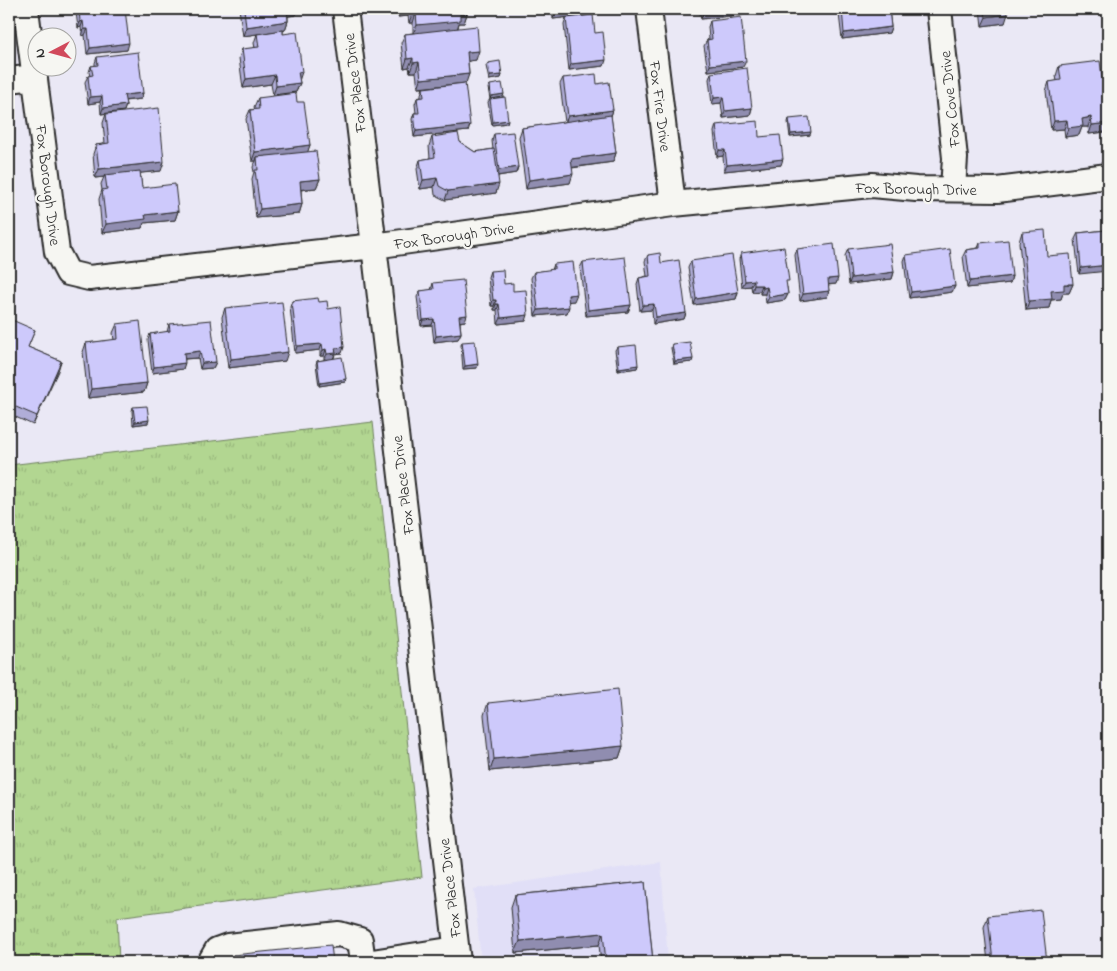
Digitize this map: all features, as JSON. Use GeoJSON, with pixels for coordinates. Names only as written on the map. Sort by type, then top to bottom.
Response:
{"type":"FeatureCollection","features":[{"type":"Feature","properties":{"kind":"street","name":"Fox Borough Drive"},"geometry":{"type":"LineString","coordinates":[[26,9],[29,28]]}},
{"type":"Feature","properties":{"kind":"street","name":"Fox Place Drive"},"geometry":{"type":"LineString","coordinates":[[345,9],[457,956]]}},
{"type":"Feature","properties":{"kind":"street","name":"Fox Fire Drive"},"geometry":{"type":"LineString","coordinates":[[649,9],[673,204]]}},
{"type":"Feature","properties":{"kind":"street","name":"Fox Cove Drive"},"geometry":{"type":"LineString","coordinates":[[938,9],[955,158],[953,188]]}},
{"type":"Feature","properties":{"kind":"street"},"geometry":{"type":"LineString","coordinates":[[9,80],[28,78]]}},
{"type":"Feature","properties":{"kind":"street","name":"Fox Borough Drive"},"geometry":{"type":"LineString","coordinates":[[35,78],[57,252],[68,273],[89,278],[374,246],[673,204],[872,185],[916,189],[997,190],[1108,176]]}},
{"type":"Feature","properties":{"kind":"street"},"geometry":{"type":"LineString","coordinates":[[210,962],[217,950],[228,946],[339,934],[360,940],[363,962]]}},
{"type":"Feature","properties":{"kind":"street"},"geometry":{"type":"LineString","coordinates":[[372,962],[457,956]]}},
{"type":"Feature","properties":{"kind":"shaded area"},"geometry":{"type":"Polygon","coordinates":[[[661,862],[668,962],[481,962],[474,889],[661,862]]]}},
{"type":"Feature","properties":{"kind":"green space"},"geometry":{"type":"Polygon","coordinates":[[[373,422],[422,877],[117,917],[119,962],[9,962],[9,465],[373,422]]]}},
{"type":"Feature","properties":{"kind":"building"},"geometry":{"type":"Polygon","coordinates":[[[79,9],[125,9],[129,43],[90,48],[88,29],[84,29],[83,21],[80,22],[79,9]]]}},
{"type":"Feature","properties":{"kind":"building"},"geometry":{"type":"Polygon","coordinates":[[[244,9],[287,9],[288,21],[246,27],[244,9]]]}},
{"type":"Feature","properties":{"kind":"building"},"geometry":{"type":"Polygon","coordinates":[[[412,9],[467,9],[467,14],[460,14],[460,21],[417,25],[416,13],[412,14],[412,9]]]}},
{"type":"Feature","properties":{"kind":"building"},"geometry":{"type":"Polygon","coordinates":[[[555,9],[592,9],[555,13],[555,9]]]}},
{"type":"Feature","properties":{"kind":"building"},"geometry":{"type":"Polygon","coordinates":[[[702,9],[739,9],[703,13],[702,9]]]}},
{"type":"Feature","properties":{"kind":"building"},"geometry":{"type":"Polygon","coordinates":[[[842,9],[889,9],[891,27],[844,33],[842,9]]]}},
{"type":"Feature","properties":{"kind":"building"},"geometry":{"type":"Polygon","coordinates":[[[984,9],[1007,9],[1008,14],[986,17],[984,9]]]}},
{"type":"Feature","properties":{"kind":"building"},"geometry":{"type":"Polygon","coordinates":[[[593,15],[595,33],[603,32],[606,60],[571,64],[566,18],[593,15]]]}},
{"type":"Feature","properties":{"kind":"building"},"geometry":{"type":"Polygon","coordinates":[[[741,17],[746,61],[710,65],[707,40],[712,39],[710,21],[741,17]]]}},
{"type":"Feature","properties":{"kind":"building"},"geometry":{"type":"Polygon","coordinates":[[[477,26],[479,51],[467,52],[469,74],[421,79],[419,62],[413,63],[413,58],[407,59],[405,34],[477,26]]]}},
{"type":"Feature","properties":{"kind":"building"},"geometry":{"type":"Polygon","coordinates":[[[283,30],[283,34],[297,32],[302,72],[298,72],[300,83],[276,86],[275,75],[246,79],[242,49],[259,47],[257,34],[283,30]]]}},
{"type":"Feature","properties":{"kind":"building"},"geometry":{"type":"Polygon","coordinates":[[[138,52],[143,93],[124,95],[126,105],[103,108],[102,96],[90,97],[88,76],[93,75],[91,66],[98,65],[97,57],[138,52]]]}},
{"type":"Feature","properties":{"kind":"building"},"geometry":{"type":"Polygon","coordinates":[[[500,61],[502,75],[490,76],[488,63],[500,61]]]}},
{"type":"Feature","properties":{"kind":"building"},"geometry":{"type":"Polygon","coordinates":[[[1100,61],[1108,123],[1092,125],[1091,117],[1082,119],[1083,126],[1068,128],[1067,120],[1054,121],[1049,82],[1061,80],[1059,66],[1100,61]]]}},
{"type":"Feature","properties":{"kind":"building"},"geometry":{"type":"Polygon","coordinates":[[[747,68],[752,108],[725,111],[723,97],[714,98],[711,73],[747,68]]]}},
{"type":"Feature","properties":{"kind":"building"},"geometry":{"type":"Polygon","coordinates":[[[596,74],[597,84],[609,82],[613,110],[568,116],[563,78],[596,74]]]}},
{"type":"Feature","properties":{"kind":"building"},"geometry":{"type":"Polygon","coordinates":[[[465,83],[470,125],[416,131],[414,113],[419,113],[417,98],[424,97],[423,88],[465,83]]]}},
{"type":"Feature","properties":{"kind":"building"},"geometry":{"type":"Polygon","coordinates":[[[502,83],[504,94],[491,96],[490,85],[502,83]]]}},
{"type":"Feature","properties":{"kind":"building"},"geometry":{"type":"Polygon","coordinates":[[[296,93],[297,102],[304,102],[310,145],[255,152],[250,110],[259,109],[258,98],[296,93]]]}},
{"type":"Feature","properties":{"kind":"building"},"geometry":{"type":"Polygon","coordinates":[[[505,97],[508,120],[493,122],[490,99],[505,97]]]}},
{"type":"Feature","properties":{"kind":"building"},"geometry":{"type":"Polygon","coordinates":[[[159,108],[164,162],[99,169],[96,145],[109,143],[106,114],[159,108]]]}},
{"type":"Feature","properties":{"kind":"building"},"geometry":{"type":"Polygon","coordinates":[[[611,115],[616,153],[571,159],[573,174],[529,180],[522,128],[611,115]]]}},
{"type":"Feature","properties":{"kind":"building"},"geometry":{"type":"Polygon","coordinates":[[[809,117],[811,132],[791,134],[789,119],[809,117]]]}},
{"type":"Feature","properties":{"kind":"building"},"geometry":{"type":"Polygon","coordinates":[[[758,121],[759,137],[780,135],[783,159],[727,165],[725,150],[719,150],[716,125],[758,121]]]}},
{"type":"Feature","properties":{"kind":"building"},"geometry":{"type":"Polygon","coordinates":[[[513,132],[518,167],[499,170],[494,134],[513,132]]]}},
{"type":"Feature","properties":{"kind":"building"},"geometry":{"type":"Polygon","coordinates":[[[458,133],[460,142],[475,152],[494,149],[499,184],[448,191],[439,186],[437,178],[423,180],[420,160],[435,157],[432,137],[458,133]]]}},
{"type":"Feature","properties":{"kind":"building"},"geometry":{"type":"Polygon","coordinates":[[[316,151],[320,179],[300,181],[302,204],[260,209],[255,170],[258,170],[257,157],[316,151]]]}},
{"type":"Feature","properties":{"kind":"building"},"geometry":{"type":"Polygon","coordinates":[[[140,171],[142,188],[175,184],[178,211],[145,215],[146,219],[106,224],[102,190],[107,189],[105,175],[140,171]]]}},
{"type":"Feature","properties":{"kind":"building"},"geometry":{"type":"Polygon","coordinates":[[[1045,230],[1047,256],[1070,254],[1073,284],[1064,284],[1064,290],[1051,291],[1052,299],[1029,301],[1022,232],[1045,230]]]}},
{"type":"Feature","properties":{"kind":"building"},"geometry":{"type":"Polygon","coordinates":[[[1106,230],[1106,234],[1108,234],[1108,265],[1081,268],[1078,233],[1106,230]]]}},
{"type":"Feature","properties":{"kind":"building"},"geometry":{"type":"Polygon","coordinates":[[[1008,240],[1012,276],[970,281],[966,250],[980,248],[980,243],[1008,240]]]}},
{"type":"Feature","properties":{"kind":"building"},"geometry":{"type":"Polygon","coordinates":[[[834,244],[838,278],[828,279],[829,291],[803,294],[797,249],[834,244]]]}},
{"type":"Feature","properties":{"kind":"building"},"geometry":{"type":"Polygon","coordinates":[[[890,244],[894,272],[851,278],[848,249],[890,244]]]}},
{"type":"Feature","properties":{"kind":"building"},"geometry":{"type":"Polygon","coordinates":[[[784,247],[789,281],[786,281],[788,294],[769,297],[767,287],[763,288],[762,285],[754,285],[754,280],[745,281],[741,253],[784,247]]]}},
{"type":"Feature","properties":{"kind":"building"},"geometry":{"type":"Polygon","coordinates":[[[950,249],[955,286],[911,292],[906,255],[950,249]]]}},
{"type":"Feature","properties":{"kind":"building"},"geometry":{"type":"Polygon","coordinates":[[[660,253],[661,263],[679,260],[686,313],[656,317],[654,304],[643,305],[639,278],[650,276],[648,255],[660,253]]]}},
{"type":"Feature","properties":{"kind":"building"},"geometry":{"type":"Polygon","coordinates":[[[732,255],[738,292],[696,299],[691,261],[732,255]]]}},
{"type":"Feature","properties":{"kind":"building"},"geometry":{"type":"Polygon","coordinates":[[[625,257],[631,305],[588,310],[583,262],[625,257]]]}},
{"type":"Feature","properties":{"kind":"building"},"geometry":{"type":"Polygon","coordinates":[[[573,262],[577,294],[568,295],[569,307],[538,310],[534,272],[554,269],[554,264],[573,262]]]}},
{"type":"Feature","properties":{"kind":"building"},"geometry":{"type":"Polygon","coordinates":[[[503,270],[504,284],[513,283],[513,291],[526,290],[528,315],[501,318],[499,304],[496,304],[496,300],[493,300],[490,271],[503,270]]]}},
{"type":"Feature","properties":{"kind":"building"},"geometry":{"type":"Polygon","coordinates":[[[463,280],[467,315],[459,316],[461,333],[436,336],[434,319],[423,320],[420,291],[434,289],[433,283],[463,280]]]}},
{"type":"Feature","properties":{"kind":"building"},"geometry":{"type":"Polygon","coordinates":[[[318,298],[319,302],[327,301],[328,309],[340,307],[344,347],[335,348],[336,353],[327,354],[326,349],[323,350],[322,344],[297,346],[292,301],[318,298]]]}},
{"type":"Feature","properties":{"kind":"building"},"geometry":{"type":"Polygon","coordinates":[[[282,302],[288,352],[231,359],[225,308],[282,302]]]}},
{"type":"Feature","properties":{"kind":"building"},"geometry":{"type":"Polygon","coordinates":[[[12,320],[35,330],[28,347],[61,361],[37,416],[9,404],[9,328],[12,320]]]}},
{"type":"Feature","properties":{"kind":"building"},"geometry":{"type":"Polygon","coordinates":[[[211,320],[216,362],[202,363],[200,351],[184,353],[185,363],[154,367],[150,334],[170,331],[169,324],[211,320]]]}},
{"type":"Feature","properties":{"kind":"building"},"geometry":{"type":"Polygon","coordinates":[[[140,321],[147,383],[91,389],[86,343],[118,339],[117,324],[140,321]]]}},
{"type":"Feature","properties":{"kind":"building"},"geometry":{"type":"Polygon","coordinates":[[[475,341],[478,364],[465,366],[462,342],[475,341]]]}},
{"type":"Feature","properties":{"kind":"building"},"geometry":{"type":"Polygon","coordinates":[[[690,342],[693,359],[675,361],[672,344],[690,342]]]}},
{"type":"Feature","properties":{"kind":"building"},"geometry":{"type":"Polygon","coordinates":[[[636,345],[638,365],[619,368],[617,347],[636,345]]]}},
{"type":"Feature","properties":{"kind":"building"},"geometry":{"type":"Polygon","coordinates":[[[342,357],[346,379],[320,383],[317,361],[342,357]]]}},
{"type":"Feature","properties":{"kind":"building"},"geometry":{"type":"Polygon","coordinates":[[[147,406],[149,420],[135,422],[133,407],[147,406]]]}},
{"type":"Feature","properties":{"kind":"building"},"geometry":{"type":"Polygon","coordinates":[[[618,689],[623,746],[494,759],[488,703],[618,689]]]}},
{"type":"Feature","properties":{"kind":"building"},"geometry":{"type":"Polygon","coordinates":[[[645,882],[653,962],[606,962],[603,933],[520,941],[515,895],[645,882]]]}},
{"type":"Feature","properties":{"kind":"building"},"geometry":{"type":"Polygon","coordinates":[[[1041,910],[1047,962],[993,962],[988,916],[1041,910]]]}},
{"type":"Feature","properties":{"kind":"building"},"geometry":{"type":"Polygon","coordinates":[[[331,945],[333,962],[234,962],[233,955],[331,945]]]}}]}
